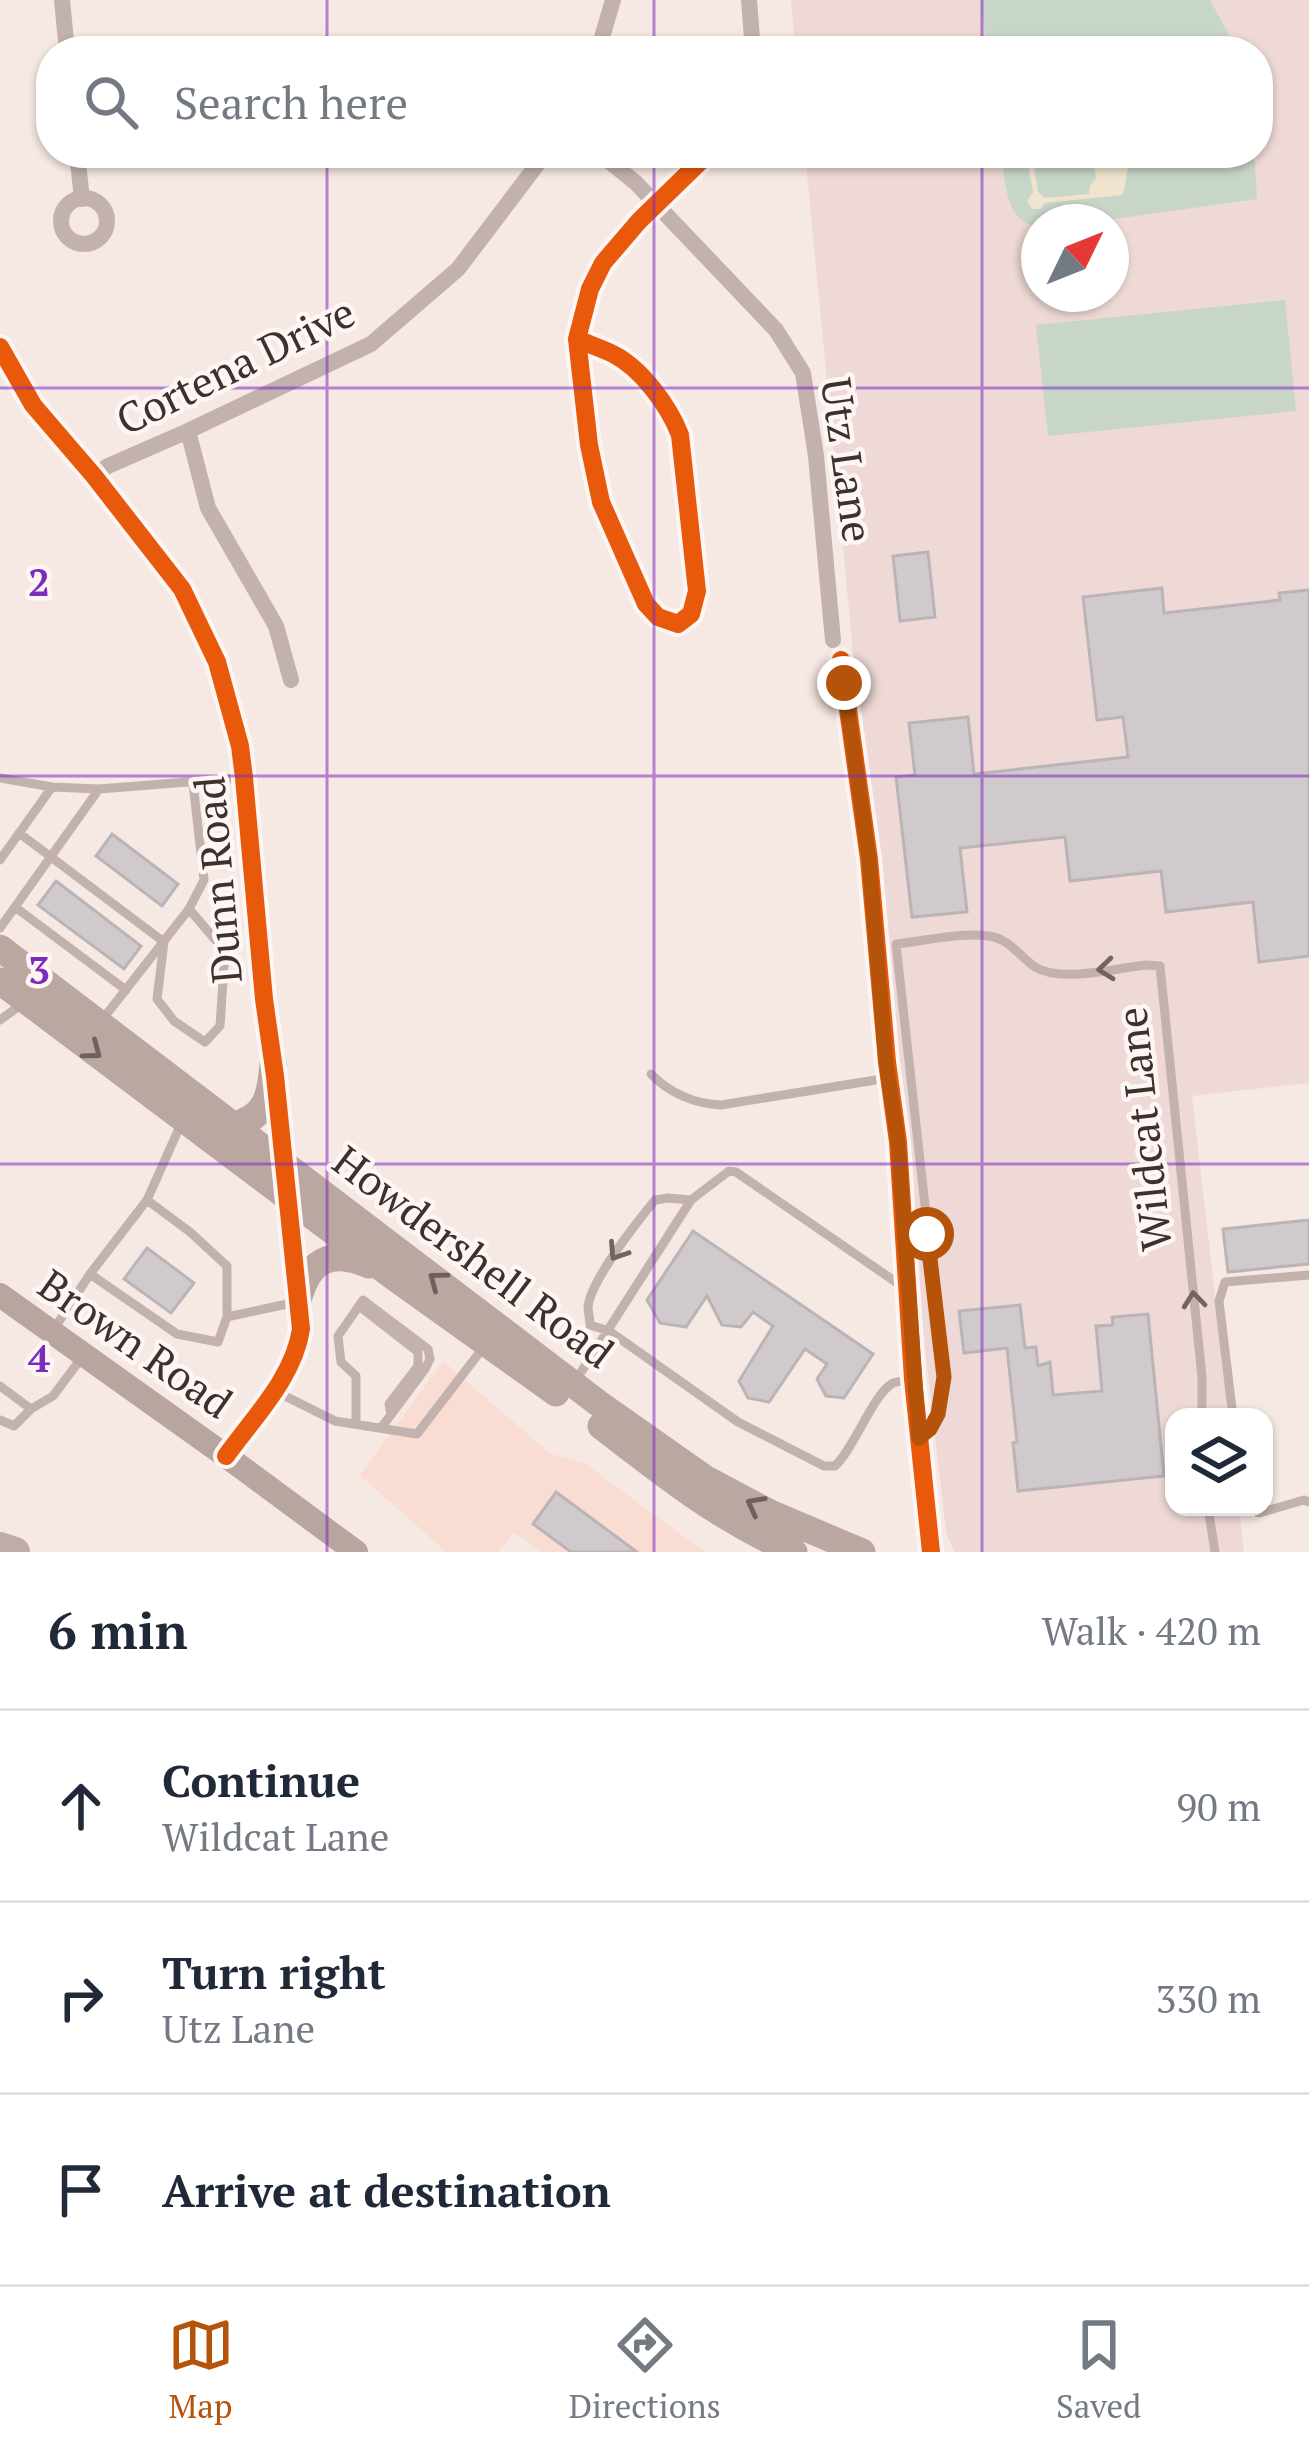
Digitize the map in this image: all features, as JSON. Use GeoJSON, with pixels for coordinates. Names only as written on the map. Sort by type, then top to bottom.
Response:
{"type":"FeatureCollection","features":[{"type":"Feature","properties":{"kind":"highway"},"geometry":{"type":"LineString","coordinates":[[0,1547],[15,1552]]}},
{"type":"Feature","properties":{"kind":"main road","name":"Howdershell Road"},"geometry":{"type":"LineString","coordinates":[[0,949],[573,1384],[706,1479],[770,1514],[862,1552]]}},
{"type":"Feature","properties":{"kind":"main road","name":"Howdershell Road"},"geometry":{"type":"LineString","coordinates":[[0,981],[687,1493],[747,1531],[794,1552]]}},
{"type":"Feature","properties":{"kind":"main road"},"geometry":{"type":"LineString","coordinates":[[232,1125],[255,1116],[267,1102],[273,1063]]}},
{"type":"Feature","properties":{"kind":"main road"},"geometry":{"type":"LineString","coordinates":[[298,1301],[303,1281],[330,1258],[346,1257],[391,1275]]}},
{"type":"Feature","properties":{"kind":"street"},"geometry":{"type":"LineString","coordinates":[[62,0],[66,36]]}},
{"type":"Feature","properties":{"kind":"street"},"geometry":{"type":"LineString","coordinates":[[602,36],[613,0]]}},
{"type":"Feature","properties":{"kind":"street"},"geometry":{"type":"LineString","coordinates":[[749,0],[752,36]]}},
{"type":"Feature","properties":{"kind":"street"},"geometry":{"type":"LineString","coordinates":[[79,168],[82,199]]}},
{"type":"Feature","properties":{"kind":"street","name":"Cortena Drive"},"geometry":{"type":"LineString","coordinates":[[94,476],[371,344],[458,268],[535,168]]}},
{"type":"Feature","properties":{"kind":"street","name":"Utz Lane"},"geometry":{"type":"LineString","coordinates":[[619,168],[776,330],[803,373],[814,437],[833,640]]}},
{"type":"Feature","properties":{"kind":"street"},"geometry":{"type":"LineString","coordinates":[[577,339],[614,354],[632,368],[663,401],[680,435],[697,591],[692,614],[677,623],[658,617],[646,604],[601,502],[577,339],[603,263],[694,168]]}},
{"type":"Feature","properties":{"kind":"street","name":"Dunn Road"},"geometry":{"type":"LineString","coordinates":[[0,347],[33,405],[182,589],[218,662],[231,708],[244,778],[302,1329],[290,1365],[226,1456]]}},
{"type":"Feature","properties":{"kind":"street"},"geometry":{"type":"LineString","coordinates":[[188,431],[208,508],[276,626],[291,680]]}},
{"type":"Feature","properties":{"kind":"street"},"geometry":{"type":"LineString","coordinates":[[841,660],[869,859],[898,1142],[913,1379],[931,1552]]}},
{"type":"Feature","properties":{"kind":"street","name":"Brown Road"},"geometry":{"type":"LineString","coordinates":[[0,1295],[226,1456]]}},
{"type":"Feature","properties":{"kind":"street"},"geometry":{"type":"LineString","coordinates":[[226,1456],[356,1552]]}},
{"type":"Feature","properties":{"kind":"lane"},"geometry":{"type":"LineString","coordinates":[[0,778],[99,789],[244,778]]}},
{"type":"Feature","properties":{"kind":"lane"},"geometry":{"type":"LineString","coordinates":[[99,1024],[189,909],[204,880],[193,783]]}},
{"type":"Feature","properties":{"kind":"lane"},"geometry":{"type":"LineString","coordinates":[[0,860],[52,787]]}},
{"type":"Feature","properties":{"kind":"lane"},"geometry":{"type":"LineString","coordinates":[[0,928],[99,789]]}},
{"type":"Feature","properties":{"kind":"lane"},"geometry":{"type":"LineString","coordinates":[[19,833],[164,942]]}},
{"type":"Feature","properties":{"kind":"lane"},"geometry":{"type":"LineString","coordinates":[[70,892],[81,878]]}},
{"type":"Feature","properties":{"kind":"lane"},"geometry":{"type":"LineString","coordinates":[[88,905],[98,892]]}},
{"type":"Feature","properties":{"kind":"lane"},"geometry":{"type":"LineString","coordinates":[[106,919],[117,906]]}},
{"type":"Feature","properties":{"kind":"lane"},"geometry":{"type":"LineString","coordinates":[[15,907],[126,990]]}},
{"type":"Feature","properties":{"kind":"lane"},"geometry":{"type":"LineString","coordinates":[[164,942],[158,999],[174,1021],[205,1042],[220,1026],[225,951],[189,909]]}},
{"type":"Feature","properties":{"kind":"lane"},"geometry":{"type":"LineString","coordinates":[[42,927],[51,915]]}},
{"type":"Feature","properties":{"kind":"lane"},"geometry":{"type":"LineString","coordinates":[[124,933],[135,920]]}},
{"type":"Feature","properties":{"kind":"lane"},"geometry":{"type":"LineString","coordinates":[[61,941],[70,928]]}},
{"type":"Feature","properties":{"kind":"lane","name":"Wildcat Lane"},"geometry":{"type":"LineString","coordinates":[[919,1438],[938,1414],[944,1377],[896,944],[993,936],[1040,970],[1060,975],[1160,966],[1201,1408]]}},
{"type":"Feature","properties":{"kind":"lane"},"geometry":{"type":"LineString","coordinates":[[79,955],[88,943]]}},
{"type":"Feature","properties":{"kind":"lane"},"geometry":{"type":"LineString","coordinates":[[97,968],[106,956]]}},
{"type":"Feature","properties":{"kind":"lane"},"geometry":{"type":"LineString","coordinates":[[0,1020],[26,1000]]}},
{"type":"Feature","properties":{"kind":"lane"},"geometry":{"type":"LineString","coordinates":[[651,1073],[664,1088],[705,1105],[721,1106],[888,1078]]}},
{"type":"Feature","properties":{"kind":"lane"},"geometry":{"type":"LineString","coordinates":[[52,1333],[147,1200],[183,1119]]}},
{"type":"Feature","properties":{"kind":"lane"},"geometry":{"type":"LineString","coordinates":[[573,1384],[691,1200],[729,1171],[907,1290]]}},
{"type":"Feature","properties":{"kind":"lane"},"geometry":{"type":"LineString","coordinates":[[90,1274],[177,1334],[218,1342],[227,1317],[227,1265],[147,1200]]}},
{"type":"Feature","properties":{"kind":"lane"},"geometry":{"type":"LineString","coordinates":[[691,1200],[655,1200],[610,1260],[588,1304],[590,1325],[610,1331],[738,1422],[824,1466],[835,1466],[844,1457],[894,1382],[913,1379]]}},
{"type":"Feature","properties":{"kind":"lane"},"geometry":{"type":"LineString","coordinates":[[1232,1408],[1219,1301],[1225,1282],[1309,1275]]}},
{"type":"Feature","properties":{"kind":"lane"},"geometry":{"type":"LineString","coordinates":[[356,1424],[356,1376],[341,1363],[338,1336],[363,1300],[428,1349],[430,1359],[381,1428]]}},
{"type":"Feature","properties":{"kind":"lane"},"geometry":{"type":"LineString","coordinates":[[227,1317],[298,1301]]}},
{"type":"Feature","properties":{"kind":"lane"},"geometry":{"type":"LineString","coordinates":[[274,1391],[335,1421],[417,1434],[487,1344]]}},
{"type":"Feature","properties":{"kind":"lane"},"geometry":{"type":"LineString","coordinates":[[0,1420],[14,1426],[53,1396],[83,1356]]}},
{"type":"Feature","properties":{"kind":"lane"},"geometry":{"type":"LineString","coordinates":[[0,1386],[31,1409]]}},
{"type":"Feature","properties":{"kind":"lane"},"geometry":{"type":"LineString","coordinates":[[1273,1509],[1309,1502]]}},
{"type":"Feature","properties":{"kind":"lane"},"geometry":{"type":"LineString","coordinates":[[1210,1516],[1216,1552]]}},
{"type":"Feature","properties":{"kind":"shaded area"},"geometry":{"type":"Polygon","coordinates":[[[791,0],[1309,0],[1309,1083],[1192,1096],[1228,1408],[1165,1408],[1165,1516],[1240,1516],[1244,1552],[954,1552],[946,1532],[893,1067],[806,168],[1273,168],[1273,36],[795,36],[791,0]]]}},
{"type":"Feature","properties":{"kind":"shaded area"},"geometry":{"type":"Polygon","coordinates":[[[443,1361],[551,1454],[586,1464],[708,1552],[541,1552],[514,1532],[498,1552],[446,1552],[360,1475],[443,1361]]]}},
{"type":"Feature","properties":{"kind":"green space"},"geometry":{"type":"Polygon","coordinates":[[[980,0],[1210,0],[1230,36],[985,36],[980,0]]]}},
{"type":"Feature","properties":{"kind":"green space"},"geometry":{"type":"Polygon","coordinates":[[[1003,168],[1255,168],[1257,199],[1129,217],[1129,204],[1021,204],[1021,219],[1013,209],[1003,168]]]}},
{"type":"Feature","properties":{"kind":"green space"},"geometry":{"type":"Polygon","coordinates":[[[1285,300],[1296,411],[1048,436],[1036,325],[1285,300]]]}},
{"type":"Feature","properties":{"kind":"sand"},"geometry":{"type":"Polygon","coordinates":[[[1029,168],[1034,168],[1038,192],[1045,198],[1089,194],[1096,179],[1094,168],[1128,168],[1123,195],[1044,204],[1027,201],[1033,192],[1029,168]]]}},
{"type":"Feature","properties":{"kind":"building"},"geometry":{"type":"Polygon","coordinates":[[[928,552],[935,617],[900,621],[893,556],[928,552]]]}},
{"type":"Feature","properties":{"kind":"building"},"geometry":{"type":"Polygon","coordinates":[[[1162,588],[1164,613],[1280,600],[1279,593],[1309,590],[1309,956],[1259,962],[1253,902],[1166,912],[1161,871],[1070,881],[1065,837],[960,848],[967,912],[912,917],[896,777],[915,775],[909,723],[968,717],[974,774],[1128,757],[1123,717],[1097,720],[1083,597],[1162,588]]]}},
{"type":"Feature","properties":{"kind":"building"},"geometry":{"type":"Polygon","coordinates":[[[112,834],[178,884],[162,906],[96,856],[112,834]]]}},
{"type":"Feature","properties":{"kind":"building"},"geometry":{"type":"Polygon","coordinates":[[[56,881],[141,946],[124,969],[38,905],[56,881]]]}},
{"type":"Feature","properties":{"kind":"building"},"geometry":{"type":"Polygon","coordinates":[[[1309,1220],[1309,1264],[1228,1272],[1223,1229],[1309,1220]]]}},
{"type":"Feature","properties":{"kind":"building"},"geometry":{"type":"Polygon","coordinates":[[[693,1231],[873,1354],[844,1398],[826,1396],[817,1379],[827,1364],[805,1349],[769,1402],[748,1398],[739,1381],[773,1326],[753,1312],[741,1327],[722,1325],[707,1296],[686,1327],[660,1323],[647,1300],[693,1231]]]}},
{"type":"Feature","properties":{"kind":"building"},"geometry":{"type":"Polygon","coordinates":[[[147,1248],[194,1283],[171,1313],[124,1279],[147,1248]]]}},
{"type":"Feature","properties":{"kind":"building"},"geometry":{"type":"Polygon","coordinates":[[[1020,1305],[1025,1348],[1036,1347],[1038,1366],[1050,1362],[1053,1395],[1102,1391],[1096,1326],[1113,1325],[1112,1317],[1148,1314],[1164,1476],[1018,1491],[1007,1348],[964,1353],[959,1311],[1020,1305]]]}},
{"type":"Feature","properties":{"kind":"building"},"geometry":{"type":"Polygon","coordinates":[[[556,1492],[637,1552],[571,1552],[533,1524],[556,1492]]]}},
{"type":"Feature","properties":{"kind":"cycle path"},"geometry":{"type":"LineString","coordinates":[[577,339],[590,289],[603,263],[694,168]]}},
{"type":"Feature","properties":{"kind":"cycle path"},"geometry":{"type":"LineString","coordinates":[[577,339],[634,368],[661,400],[680,435],[697,591],[691,614],[678,624],[658,617],[646,604],[601,502],[577,339]]}},
{"type":"Feature","properties":{"kind":"cycle path"},"geometry":{"type":"LineString","coordinates":[[0,347],[33,405],[182,589],[217,662],[240,746],[301,1329],[282,1380],[226,1456]]}},
{"type":"Feature","properties":{"kind":"cycle path"},"geometry":{"type":"LineString","coordinates":[[841,660],[869,859],[898,1142],[913,1379],[931,1552]]}},
{"type":"Feature","properties":{"kind":"route"},"geometry":{"type":"LineString","coordinates":[[844,683],[869,859],[886,1062],[898,1142],[919,1438],[938,1414],[944,1377],[927,1234]]}}]}
